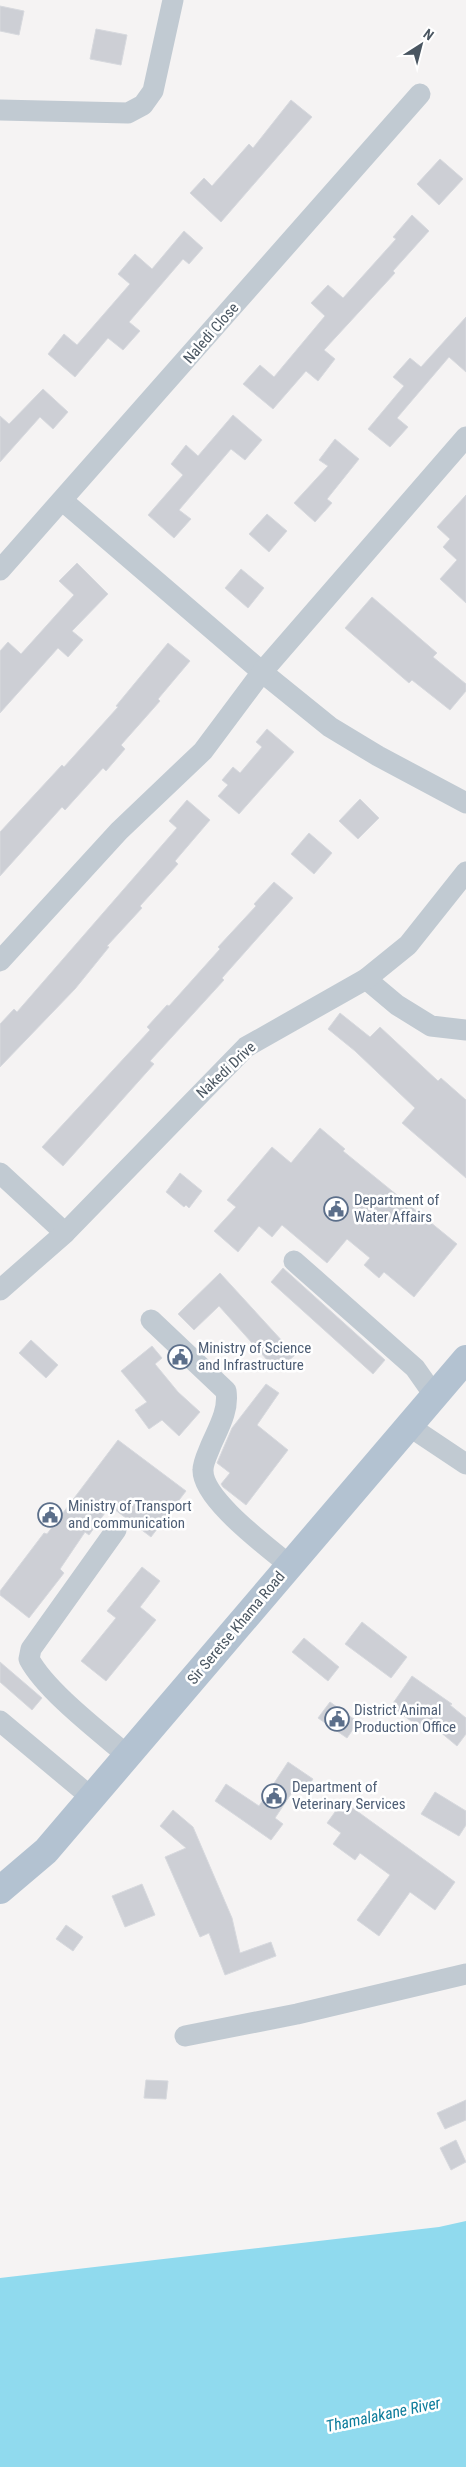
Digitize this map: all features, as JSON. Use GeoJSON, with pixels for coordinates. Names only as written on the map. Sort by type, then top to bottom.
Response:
{"type":"FeatureCollection","features":[{"type":"Feature","properties":{"kind":"main road","name":"Sir Seretse Khama Road"},"geometry":{"type":"LineString","coordinates":[[0,1890],[46,1851],[466,1359]]}},
{"type":"Feature","properties":{"kind":"street"},"geometry":{"type":"LineString","coordinates":[[0,110],[128,113],[143,105],[153,90],[173,0]]}},
{"type":"Feature","properties":{"kind":"street","name":"Naledi Close"},"geometry":{"type":"LineString","coordinates":[[0,570],[420,94]]}},
{"type":"Feature","properties":{"kind":"street"},"geometry":{"type":"LineString","coordinates":[[0,961],[119,831],[203,752],[262,672],[466,437]]}},
{"type":"Feature","properties":{"kind":"street"},"geometry":{"type":"LineString","coordinates":[[63,500],[262,672],[330,727],[378,756],[464,797]]}},
{"type":"Feature","properties":{"kind":"street","name":"Nakedi Drive"},"geometry":{"type":"LineString","coordinates":[[0,1290],[66,1233],[246,1047],[366,979],[408,944],[466,872]]}},
{"type":"Feature","properties":{"kind":"street"},"geometry":{"type":"LineString","coordinates":[[366,979],[397,1004],[431,1026],[466,1030]]}},
{"type":"Feature","properties":{"kind":"street"},"geometry":{"type":"LineString","coordinates":[[0,1173],[66,1233]]}},
{"type":"Feature","properties":{"kind":"street"},"geometry":{"type":"LineString","coordinates":[[294,1261],[415,1368],[434,1395]]}},
{"type":"Feature","properties":{"kind":"street"},"geometry":{"type":"LineString","coordinates":[[151,1320],[226,1391],[228,1404],[205,1459],[203,1472],[206,1482],[225,1511],[289,1565]]}},
{"type":"Feature","properties":{"kind":"street"},"geometry":{"type":"LineString","coordinates":[[408,1426],[466,1464]]}},
{"type":"Feature","properties":{"kind":"street"},"geometry":{"type":"LineString","coordinates":[[116,1530],[32,1649],[29,1659],[34,1668],[71,1706],[128,1756]]}},
{"type":"Feature","properties":{"kind":"street"},"geometry":{"type":"LineString","coordinates":[[0,1721],[92,1798]]}},
{"type":"Feature","properties":{"kind":"street"},"geometry":{"type":"LineString","coordinates":[[185,2036],[297,2014],[466,1974]]}},
{"type":"Feature","properties":{"kind":"water","name":"Thamalakane River"},"geometry":{"type":"Polygon","coordinates":[[[466,2221],[466,2467],[0,2467],[0,2278],[439,2227],[466,2221]]]}},
{"type":"Feature","properties":{"kind":"building"},"geometry":{"type":"Polygon","coordinates":[[[0,6],[24,11],[19,35],[0,31],[0,6]]]}},
{"type":"Feature","properties":{"kind":"building"},"geometry":{"type":"Polygon","coordinates":[[[96,29],[127,35],[121,65],[90,59],[96,29]]]}},
{"type":"Feature","properties":{"kind":"building"},"geometry":{"type":"Polygon","coordinates":[[[291,100],[312,117],[221,222],[190,193],[204,178],[212,186],[249,144],[253,148],[291,100]]]}},
{"type":"Feature","properties":{"kind":"building"},"geometry":{"type":"Polygon","coordinates":[[[440,159],[463,179],[439,205],[417,184],[440,159]]]}},
{"type":"Feature","properties":{"kind":"building"},"geometry":{"type":"Polygon","coordinates":[[[412,215],[429,231],[393,271],[395,273],[324,350],[335,359],[318,381],[306,371],[273,409],[243,384],[260,365],[274,377],[325,316],[311,303],[328,285],[343,298],[396,239],[393,237],[412,215]]]}},
{"type":"Feature","properties":{"kind":"building"},"geometry":{"type":"Polygon","coordinates":[[[184,231],[203,248],[189,264],[183,259],[129,322],[140,331],[123,350],[108,338],[75,377],[48,354],[64,334],[77,345],[130,284],[118,274],[135,254],[152,269],[184,231]]]}},
{"type":"Feature","properties":{"kind":"building"},"geometry":{"type":"Polygon","coordinates":[[[466,317],[466,372],[449,357],[397,418],[408,427],[390,447],[368,429],[404,386],[393,377],[410,358],[421,367],[466,317]]]}},
{"type":"Feature","properties":{"kind":"building"},"geometry":{"type":"Polygon","coordinates":[[[43,389],[68,412],[53,429],[40,417],[0,462],[0,416],[9,424],[43,389]]]}},
{"type":"Feature","properties":{"kind":"building"},"geometry":{"type":"Polygon","coordinates":[[[233,415],[262,440],[245,460],[231,449],[179,510],[191,519],[174,538],[148,515],[183,475],[171,464],[186,445],[198,456],[233,415]]]}},
{"type":"Feature","properties":{"kind":"building"},"geometry":{"type":"Polygon","coordinates":[[[335,439],[359,459],[327,499],[332,503],[315,522],[294,503],[328,466],[319,460],[335,439]]]}},
{"type":"Feature","properties":{"kind":"building"},"geometry":{"type":"Polygon","coordinates":[[[466,495],[466,603],[440,579],[457,560],[443,547],[450,539],[437,527],[466,495]]]}},
{"type":"Feature","properties":{"kind":"building"},"geometry":{"type":"Polygon","coordinates":[[[267,514],[287,531],[269,552],[249,534],[267,514]]]}},
{"type":"Feature","properties":{"kind":"building"},"geometry":{"type":"Polygon","coordinates":[[[77,563],[108,594],[72,631],[83,640],[68,657],[58,648],[0,713],[0,651],[8,642],[21,654],[74,595],[59,581],[77,563]]]}},
{"type":"Feature","properties":{"kind":"building"},"geometry":{"type":"Polygon","coordinates":[[[241,569],[264,588],[248,608],[225,588],[241,569]]]}},
{"type":"Feature","properties":{"kind":"building"},"geometry":{"type":"Polygon","coordinates":[[[372,597],[437,653],[433,657],[466,684],[466,691],[450,710],[412,680],[409,683],[345,628],[372,597]]]}},
{"type":"Feature","properties":{"kind":"building"},"geometry":{"type":"Polygon","coordinates":[[[168,643],[190,661],[158,699],[160,701],[121,745],[125,749],[106,771],[103,768],[65,810],[62,807],[0,876],[0,832],[62,765],[64,767],[118,707],[116,706],[168,643]]]}},
{"type":"Feature","properties":{"kind":"building"},"geometry":{"type":"Polygon","coordinates":[[[267,729],[294,752],[239,814],[218,796],[228,785],[222,780],[233,767],[240,773],[262,747],[256,742],[267,729]]]}},
{"type":"Feature","properties":{"kind":"building"},"geometry":{"type":"Polygon","coordinates":[[[360,799],[379,818],[358,839],[339,821],[360,799]]]}},
{"type":"Feature","properties":{"kind":"building"},"geometry":{"type":"Polygon","coordinates":[[[187,800],[210,820],[175,861],[178,864],[140,906],[142,908],[107,946],[109,947],[75,989],[0,1067],[0,1024],[14,1009],[17,1012],[177,828],[169,821],[187,800]]]}},
{"type":"Feature","properties":{"kind":"building"},"geometry":{"type":"Polygon","coordinates":[[[309,833],[332,853],[314,874],[291,854],[309,833]]]}},
{"type":"Feature","properties":{"kind":"building"},"geometry":{"type":"Polygon","coordinates":[[[274,882],[293,898],[222,978],[224,980],[150,1061],[154,1064],[63,1166],[42,1147],[150,1030],[147,1027],[167,1005],[169,1006],[220,949],[218,947],[256,906],[254,904],[274,882]]]}},
{"type":"Feature","properties":{"kind":"building"},"geometry":{"type":"Polygon","coordinates":[[[340,1013],[370,1037],[380,1027],[438,1081],[441,1078],[466,1100],[466,1178],[402,1123],[415,1108],[355,1051],[328,1029],[340,1013]]]}},
{"type":"Feature","properties":{"kind":"building"},"geometry":{"type":"Polygon","coordinates":[[[320,1128],[345,1149],[343,1151],[457,1244],[414,1297],[384,1272],[379,1278],[364,1265],[370,1258],[347,1239],[327,1263],[282,1225],[272,1237],[259,1226],[238,1252],[214,1231],[236,1207],[227,1200],[272,1147],[291,1163],[320,1128]]]}},
{"type":"Feature","properties":{"kind":"building"},"geometry":{"type":"Polygon","coordinates":[[[180,1173],[202,1191],[189,1208],[186,1205],[184,1207],[166,1192],[180,1173]]]}},
{"type":"Feature","properties":{"kind":"building"},"geometry":{"type":"Polygon","coordinates":[[[283,1268],[385,1360],[373,1374],[271,1282],[283,1268]]]}},
{"type":"Feature","properties":{"kind":"building"},"geometry":{"type":"Polygon","coordinates":[[[220,1273],[295,1355],[277,1371],[219,1306],[194,1330],[178,1314],[220,1273]]]}},
{"type":"Feature","properties":{"kind":"building"},"geometry":{"type":"Polygon","coordinates":[[[31,1340],[58,1365],[46,1378],[19,1353],[31,1340]]]}},
{"type":"Feature","properties":{"kind":"building"},"geometry":{"type":"Polygon","coordinates":[[[152,1346],[162,1358],[155,1364],[178,1392],[200,1412],[179,1436],[162,1420],[149,1429],[135,1410],[147,1402],[121,1371],[152,1346]]]}},
{"type":"Feature","properties":{"kind":"building"},"geometry":{"type":"Polygon","coordinates":[[[266,1384],[279,1393],[257,1425],[288,1450],[246,1505],[223,1487],[221,1484],[230,1473],[217,1463],[232,1428],[266,1384]]]}},
{"type":"Feature","properties":{"kind":"building"},"geometry":{"type":"Polygon","coordinates":[[[118,1440],[186,1491],[151,1537],[110,1506],[89,1535],[85,1532],[60,1569],[64,1573],[29,1618],[0,1595],[0,1591],[44,1533],[47,1534],[118,1440]]]}},
{"type":"Feature","properties":{"kind":"building"},"geometry":{"type":"Polygon","coordinates":[[[142,1567],[160,1581],[140,1607],[156,1620],[106,1681],[81,1661],[116,1618],[107,1611],[142,1567]]]}},
{"type":"Feature","properties":{"kind":"building"},"geometry":{"type":"Polygon","coordinates":[[[362,1622],[407,1657],[391,1678],[345,1644],[362,1622]]]}},
{"type":"Feature","properties":{"kind":"building"},"geometry":{"type":"Polygon","coordinates":[[[304,1638],[339,1667],[328,1681],[292,1652],[304,1638]]]}},
{"type":"Feature","properties":{"kind":"building"},"geometry":{"type":"Polygon","coordinates":[[[0,1662],[42,1698],[32,1710],[0,1682],[0,1662]]]}},
{"type":"Feature","properties":{"kind":"building"},"geometry":{"type":"Polygon","coordinates":[[[412,1676],[452,1704],[450,1705],[466,1718],[466,1734],[457,1746],[433,1726],[427,1733],[391,1706],[412,1676]]]}},
{"type":"Feature","properties":{"kind":"building"},"geometry":{"type":"Polygon","coordinates":[[[330,1702],[358,1722],[347,1738],[318,1718],[330,1702]]]}},
{"type":"Feature","properties":{"kind":"building"},"geometry":{"type":"Polygon","coordinates":[[[288,1762],[313,1779],[304,1793],[295,1788],[275,1818],[283,1824],[271,1840],[215,1801],[226,1784],[259,1806],[288,1762]]]}},
{"type":"Feature","properties":{"kind":"building"},"geometry":{"type":"Polygon","coordinates":[[[435,1792],[466,1811],[466,1825],[459,1836],[421,1814],[435,1792]]]}},
{"type":"Feature","properties":{"kind":"building"},"geometry":{"type":"Polygon","coordinates":[[[343,1801],[455,1882],[435,1910],[410,1892],[379,1936],[357,1920],[390,1875],[360,1853],[355,1860],[333,1844],[341,1833],[327,1823],[343,1801]]]}},
{"type":"Feature","properties":{"kind":"building"},"geometry":{"type":"Polygon","coordinates":[[[173,1810],[193,1827],[232,1918],[240,1953],[271,1942],[276,1956],[225,1975],[209,1933],[200,1937],[165,1857],[186,1848],[160,1826],[173,1810]]]}},
{"type":"Feature","properties":{"kind":"building"},"geometry":{"type":"Polygon","coordinates":[[[142,1884],[155,1915],[125,1927],[112,1896],[142,1884]]]}},
{"type":"Feature","properties":{"kind":"building"},"geometry":{"type":"Polygon","coordinates":[[[66,1925],[83,1937],[73,1951],[56,1939],[66,1925]]]}},
{"type":"Feature","properties":{"kind":"building"},"geometry":{"type":"Polygon","coordinates":[[[146,2080],[168,2081],[166,2099],[144,2098],[146,2080]]]}},
{"type":"Feature","properties":{"kind":"building"},"geometry":{"type":"Polygon","coordinates":[[[466,2100],[466,2120],[445,2129],[437,2113],[466,2100]]]}},
{"type":"Feature","properties":{"kind":"building"},"geometry":{"type":"Polygon","coordinates":[[[456,2140],[466,2162],[451,2170],[440,2148],[456,2140]]]}},
{"type":"Feature","properties":{"kind":"place","name":"Department of Water Affairs"},"geometry":{"type":"Point","coordinates":[336,1209]}},
{"type":"Feature","properties":{"kind":"place","name":"Ministry of Science and Infrastructure"},"geometry":{"type":"Point","coordinates":[180,1357]}},
{"type":"Feature","properties":{"kind":"place","name":"Ministry of Transport and communication"},"geometry":{"type":"Point","coordinates":[50,1515]}},
{"type":"Feature","properties":{"kind":"place","name":"District Animal Production Office"},"geometry":{"type":"Point","coordinates":[337,1719]}},
{"type":"Feature","properties":{"kind":"place","name":"Department of Veterinary Services"},"geometry":{"type":"Point","coordinates":[274,1796]}}]}
